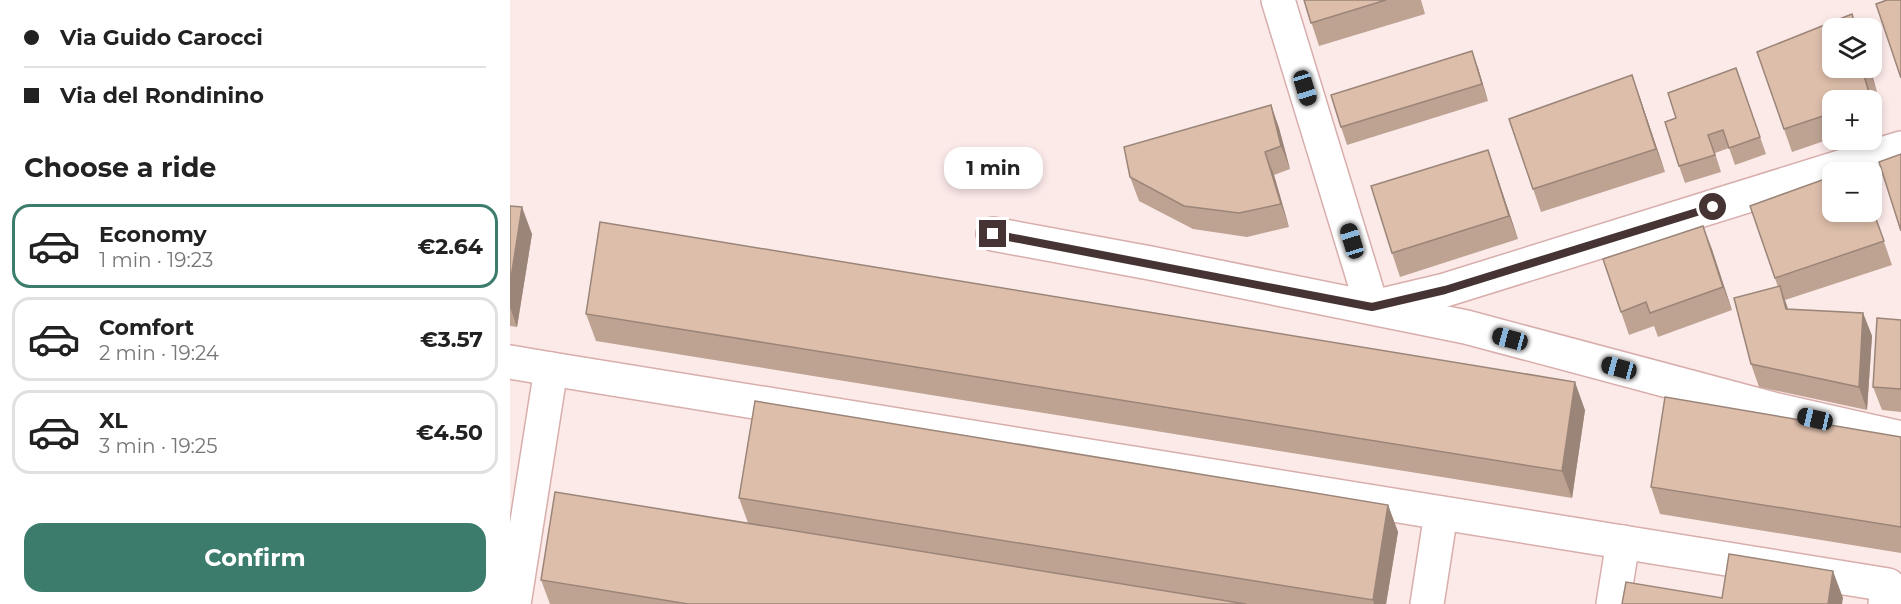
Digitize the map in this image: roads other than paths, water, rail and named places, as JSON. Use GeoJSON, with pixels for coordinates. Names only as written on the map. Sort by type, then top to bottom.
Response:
{"type":"FeatureCollection","features":[{"type":"Feature","properties":{"kind":"street"},"geometry":{"type":"LineString","coordinates":[[1278,0],[1372,307]]}},
{"type":"Feature","properties":{"kind":"street"},"geometry":{"type":"LineString","coordinates":[[1372,307],[1445,290],[1901,148]]}},
{"type":"Feature","properties":{"kind":"street"},"geometry":{"type":"LineString","coordinates":[[993,234],[1466,327],[1773,409],[1901,438]]}},
{"type":"Feature","properties":{"kind":"street"},"geometry":{"type":"LineString","coordinates":[[510,362],[1888,585],[1885,604]]}},
{"type":"Feature","properties":{"kind":"street"},"geometry":{"type":"LineString","coordinates":[[514,604],[551,369]]}},
{"type":"Feature","properties":{"kind":"street"},"geometry":{"type":"LineString","coordinates":[[1427,604],[1441,513]]}},
{"type":"Feature","properties":{"kind":"street"},"geometry":{"type":"LineString","coordinates":[[1613,604],[1623,542]]}}]}
